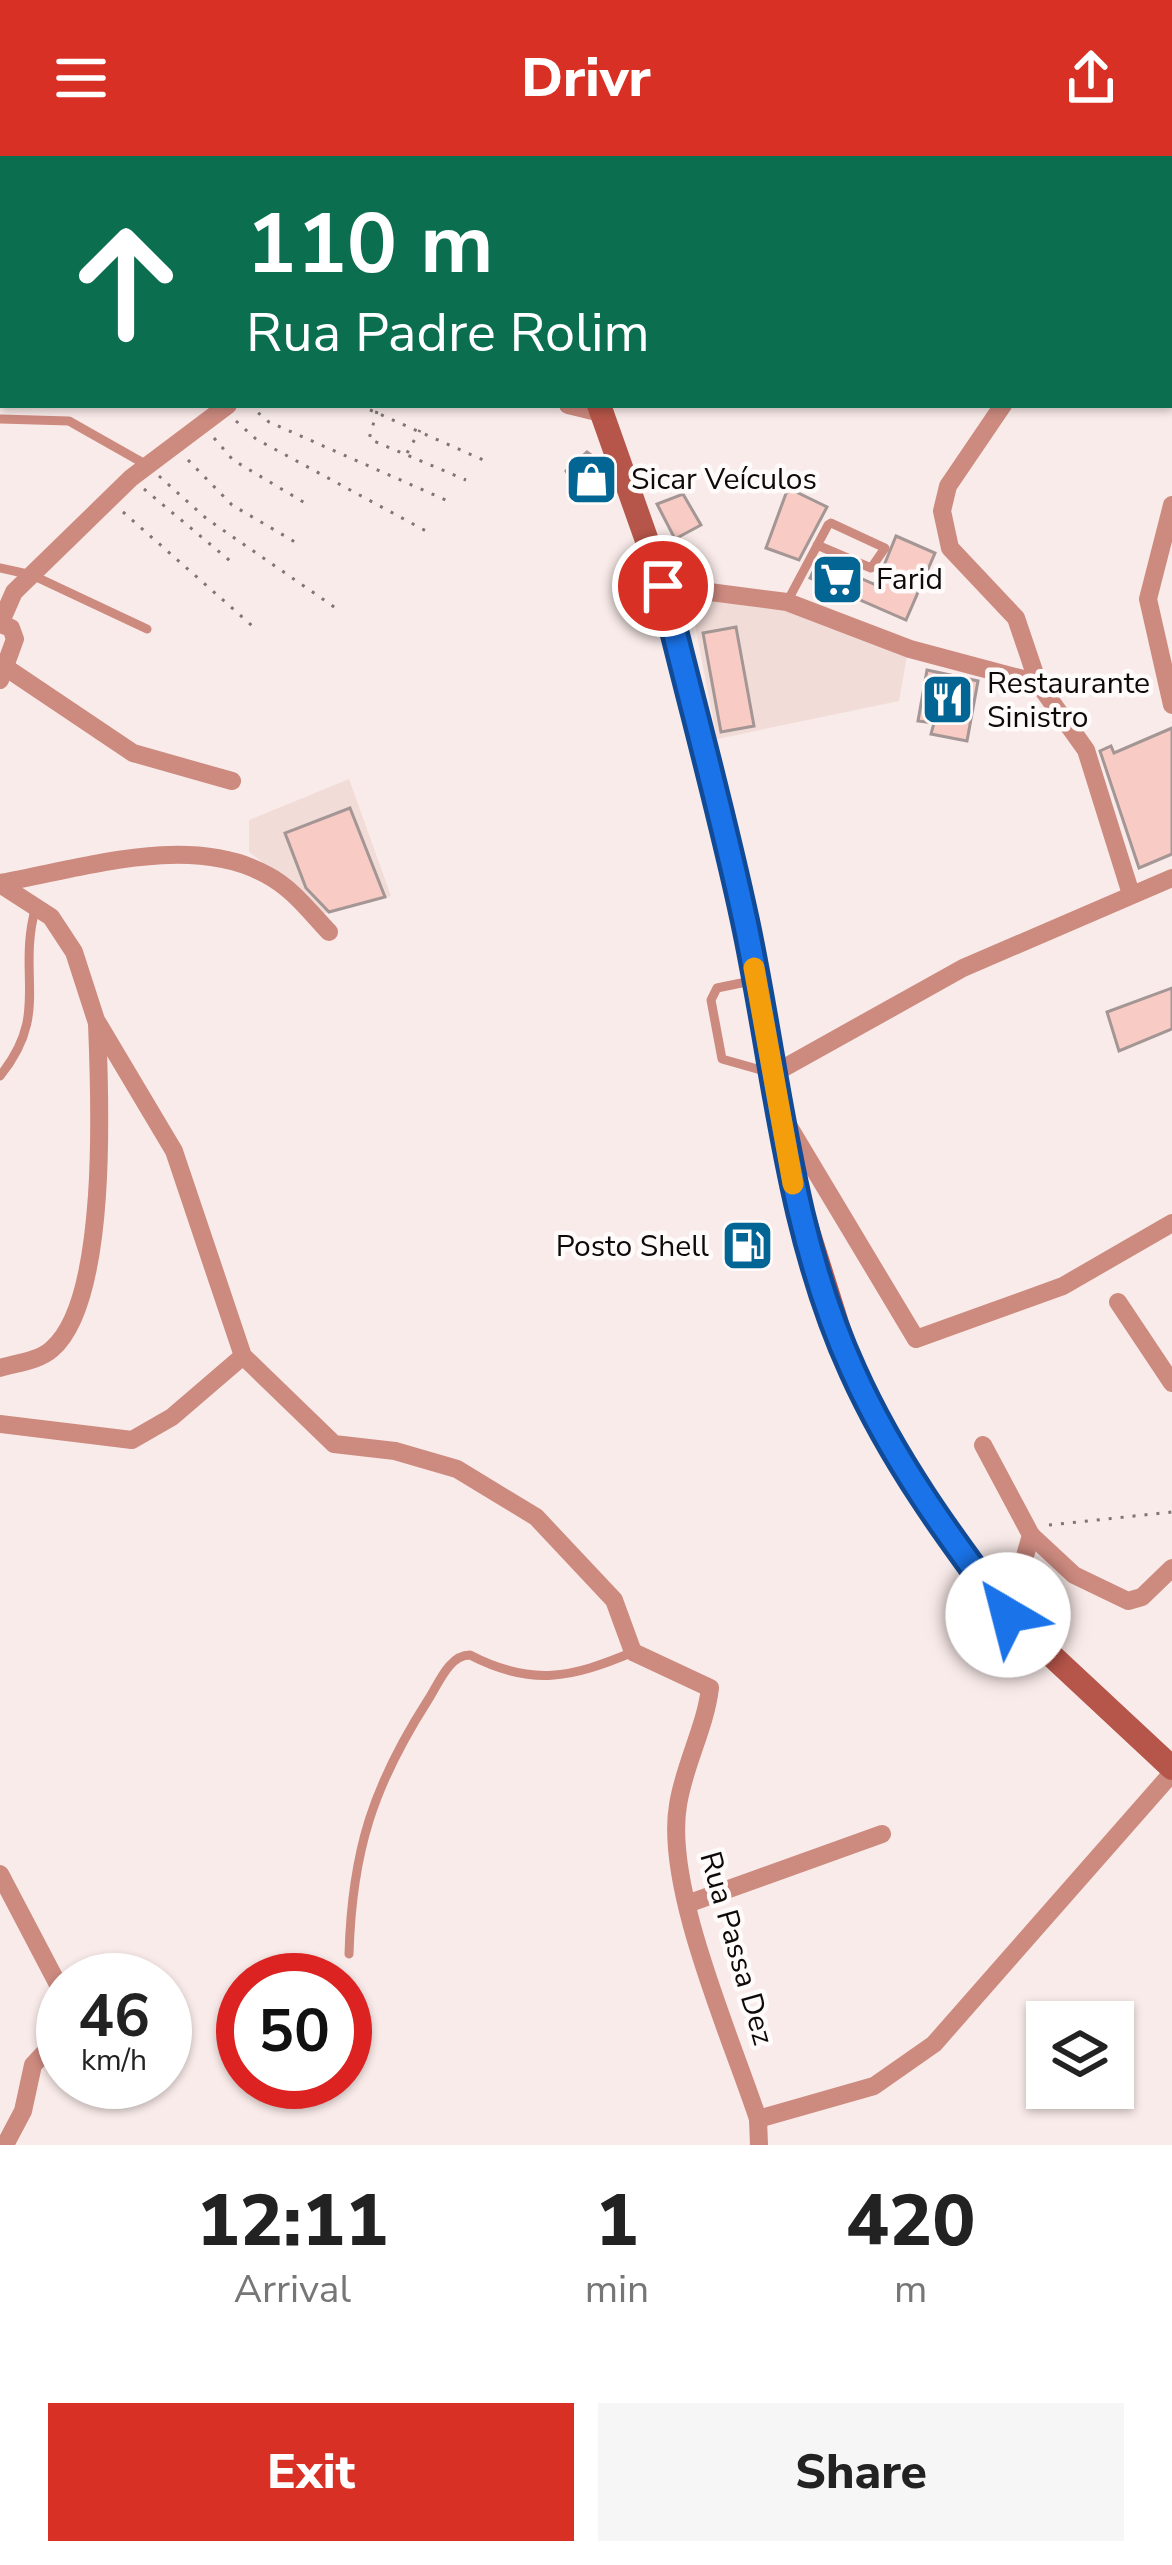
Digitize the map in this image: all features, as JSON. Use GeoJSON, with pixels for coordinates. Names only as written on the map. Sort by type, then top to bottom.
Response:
{"type":"FeatureCollection","features":[{"type":"Feature","properties":{"kind":"main road"},"geometry":{"type":"LineString","coordinates":[[602,410],[663,586],[756,980],[776,1105],[798,1200],[851,1368],[943,1529],[1008,1615],[1172,1770]]}},
{"type":"Feature","properties":{"kind":"street"},"geometry":{"type":"LineString","coordinates":[[224,408],[130,478],[14,592],[0,624],[15,632],[4,675],[133,753],[232,782]]}},
{"type":"Feature","properties":{"kind":"street"},"geometry":{"type":"LineString","coordinates":[[1001,408],[948,487],[941,512],[950,548],[1016,618],[1038,683],[1086,750],[1131,894]]}},
{"type":"Feature","properties":{"kind":"street"},"geometry":{"type":"LineString","coordinates":[[1172,505],[1148,599],[1162,680],[1172,705]]}},
{"type":"Feature","properties":{"kind":"street"},"geometry":{"type":"LineString","coordinates":[[663,586],[787,602],[910,649],[1038,683]]}},
{"type":"Feature","properties":{"kind":"street"},"geometry":{"type":"LineString","coordinates":[[0,883],[160,857],[208,856],[272,878],[329,932]]}},
{"type":"Feature","properties":{"kind":"street"},"geometry":{"type":"LineString","coordinates":[[773,1073],[963,968],[1172,878]]}},
{"type":"Feature","properties":{"kind":"street"},"geometry":{"type":"LineString","coordinates":[[0,883],[37,904],[74,952],[96,1020],[174,1151],[243,1356],[334,1444],[395,1451],[457,1469],[536,1517],[614,1600],[633,1652]]}},
{"type":"Feature","properties":{"kind":"street"},"geometry":{"type":"LineString","coordinates":[[0,1368],[44,1355],[62,1339],[74,1314],[97,1204],[101,1110],[96,1020]]}},
{"type":"Feature","properties":{"kind":"street"},"geometry":{"type":"LineString","coordinates":[[776,1105],[916,1339],[1063,1286],[1172,1223]]}},
{"type":"Feature","properties":{"kind":"street"},"geometry":{"type":"LineString","coordinates":[[1118,1302],[1172,1383]]}},
{"type":"Feature","properties":{"kind":"street"},"geometry":{"type":"LineString","coordinates":[[0,1424],[132,1440],[172,1418],[243,1356]]}},
{"type":"Feature","properties":{"kind":"street"},"geometry":{"type":"LineString","coordinates":[[983,1445],[1030,1531],[1074,1575],[1128,1601],[1142,1597],[1172,1568]]}},
{"type":"Feature","properties":{"kind":"street"},"geometry":{"type":"LineString","coordinates":[[1008,1615],[1030,1531]]}},
{"type":"Feature","properties":{"kind":"street","name":"Rua Passa Dez"},"geometry":{"type":"LineString","coordinates":[[633,1652],[710,1688],[677,1808],[676,1853],[687,1904],[758,2119],[759,2145]]}},
{"type":"Feature","properties":{"kind":"street"},"geometry":{"type":"LineString","coordinates":[[758,2119],[874,2086],[934,2044],[1172,1770]]}},
{"type":"Feature","properties":{"kind":"street"},"geometry":{"type":"LineString","coordinates":[[687,1904],[882,1834]]}},
{"type":"Feature","properties":{"kind":"street"},"geometry":{"type":"LineString","coordinates":[[0,1874],[41,1953]]}},
{"type":"Feature","properties":{"kind":"street"},"geometry":{"type":"LineString","coordinates":[[4,2145],[23,2111],[36,2062]]}},
{"type":"Feature","properties":{"kind":"lane"},"geometry":{"type":"LineString","coordinates":[[0,419],[69,421],[146,464]]}},
{"type":"Feature","properties":{"kind":"lane"},"geometry":{"type":"LineString","coordinates":[[787,602],[817,545],[834,522],[885,548],[871,568],[817,545]]}},
{"type":"Feature","properties":{"kind":"lane"},"geometry":{"type":"LineString","coordinates":[[0,568],[32,575],[146,629]]}},
{"type":"Feature","properties":{"kind":"lane"},"geometry":{"type":"LineString","coordinates":[[0,1076],[30,1026],[27,948],[37,904]]}},
{"type":"Feature","properties":{"kind":"lane"},"geometry":{"type":"LineString","coordinates":[[756,980],[712,992],[719,1053],[725,1063],[773,1073]]}},
{"type":"Feature","properties":{"kind":"lane"},"geometry":{"type":"LineString","coordinates":[[349,1953],[353,1876],[365,1821],[401,1742],[452,1662],[470,1655],[508,1674],[540,1678],[596,1668],[633,1652]]}},
{"type":"Feature","properties":{"kind":"path"},"geometry":{"type":"LineString","coordinates":[[226,408],[256,439],[426,531]]}},
{"type":"Feature","properties":{"kind":"path"},"geometry":{"type":"LineString","coordinates":[[253,408],[269,422],[448,501]]}},
{"type":"Feature","properties":{"kind":"path"},"geometry":{"type":"LineString","coordinates":[[368,408],[490,464]]}},
{"type":"Feature","properties":{"kind":"path"},"geometry":{"type":"LineString","coordinates":[[377,411],[370,439],[466,480]]}},
{"type":"Feature","properties":{"kind":"path"},"geometry":{"type":"LineString","coordinates":[[201,424],[233,460],[310,506]]}},
{"type":"Feature","properties":{"kind":"path"},"geometry":{"type":"LineString","coordinates":[[406,454],[420,429]]}},
{"type":"Feature","properties":{"kind":"path"},"geometry":{"type":"LineString","coordinates":[[172,444],[232,505],[295,542]]}},
{"type":"Feature","properties":{"kind":"path"},"geometry":{"type":"LineString","coordinates":[[146,464],[207,519],[340,611]]}},
{"type":"Feature","properties":{"kind":"path"},"geometry":{"type":"LineString","coordinates":[[130,478],[235,565]]}},
{"type":"Feature","properties":{"kind":"path"},"geometry":{"type":"LineString","coordinates":[[109,499],[257,630]]}},
{"type":"Feature","properties":{"kind":"path"},"geometry":{"type":"LineString","coordinates":[[1030,1531],[1172,1512]]}},
{"type":"Feature","properties":{"kind":"shaded area"},"geometry":{"type":"Polygon","coordinates":[[[707,589],[909,644],[899,701],[717,739],[691,604],[693,594],[707,589]]]}},
{"type":"Feature","properties":{"kind":"shaded area"},"geometry":{"type":"Polygon","coordinates":[[[349,779],[391,896],[315,916],[275,872],[249,852],[249,820],[349,779]]]}},
{"type":"Feature","properties":{"kind":"building","name":"Sicar Veículos"},"geometry":{"type":"Polygon","coordinates":[[[587,452],[602,463],[613,493],[586,501],[566,471],[587,452]]]}},
{"type":"Feature","properties":{"kind":"building"},"geometry":{"type":"Polygon","coordinates":[[[788,488],[827,507],[799,560],[766,548],[788,488]]]}},
{"type":"Feature","properties":{"kind":"building"},"geometry":{"type":"Polygon","coordinates":[[[683,494],[701,525],[675,539],[657,504],[683,494]]]}},
{"type":"Feature","properties":{"kind":"building","name":"Farid"},"geometry":{"type":"Polygon","coordinates":[[[896,536],[935,553],[906,620],[810,578],[819,560],[876,585],[896,536]]]}},
{"type":"Feature","properties":{"kind":"building"},"geometry":{"type":"Polygon","coordinates":[[[736,627],[754,726],[721,732],[703,633],[736,627]]]}},
{"type":"Feature","properties":{"kind":"building","name":"Restaurante Sinistro"},"geometry":{"type":"Polygon","coordinates":[[[927,670],[978,681],[967,741],[931,734],[934,723],[918,721],[927,670]]]}},
{"type":"Feature","properties":{"kind":"building"},"geometry":{"type":"Polygon","coordinates":[[[1172,728],[1172,854],[1139,868],[1100,751],[1111,746],[1114,753],[1172,728]]]}},
{"type":"Feature","properties":{"kind":"building"},"geometry":{"type":"Polygon","coordinates":[[[350,808],[385,897],[329,912],[306,888],[285,833],[350,808]]]}},
{"type":"Feature","properties":{"kind":"building"},"geometry":{"type":"Polygon","coordinates":[[[1172,988],[1172,1029],[1119,1051],[1107,1012],[1172,988]]]}},
{"type":"Feature","properties":{"kind":"slow traffic"},"geometry":{"type":"LineString","coordinates":[[754,968],[793,1184]]}},
{"type":"Feature","properties":{"kind":"place","name":"Sicar Veículos"},"geometry":{"type":"Point","coordinates":[592,479]}},
{"type":"Feature","properties":{"kind":"place","name":"Farid"},"geometry":{"type":"Point","coordinates":[837,579]}},
{"type":"Feature","properties":{"kind":"place","name":"Restaurante Sinistro"},"geometry":{"type":"Point","coordinates":[948,700]}},
{"type":"Feature","properties":{"kind":"place","name":"Posto Shell"},"geometry":{"type":"Point","coordinates":[748,1246]}},
{"type":"Feature","properties":{"kind":"route"},"geometry":{"type":"LineString","coordinates":[[663,586],[746,922],[792,1180],[826,1296],[851,1368],[892,1448],[943,1529],[1008,1615]]}}]}
